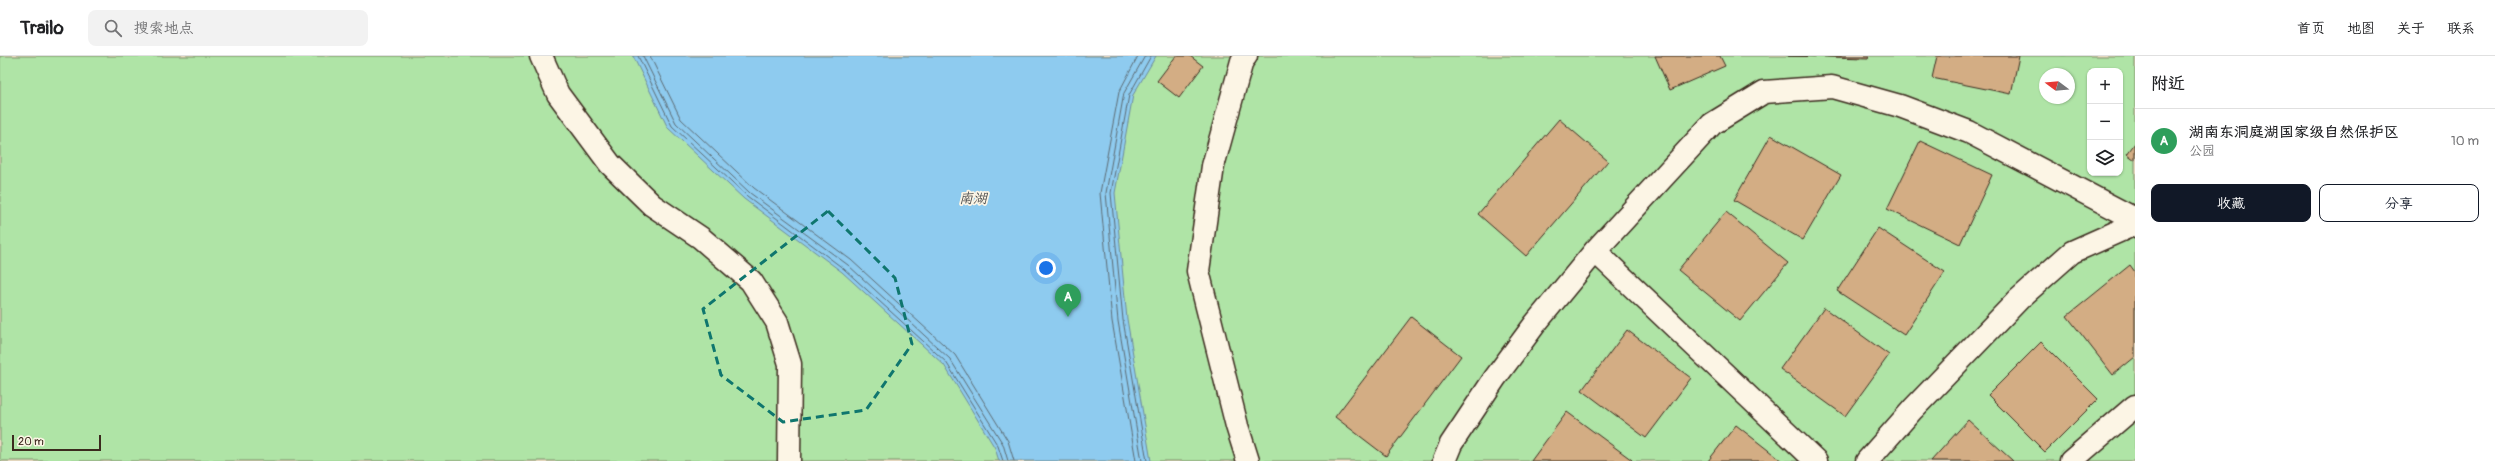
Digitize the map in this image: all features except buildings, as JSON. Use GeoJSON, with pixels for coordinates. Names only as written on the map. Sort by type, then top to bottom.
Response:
{"type":"FeatureCollection","features":[{"type":"Feature","properties":{"kind":"street"},"geometry":{"type":"LineString","coordinates":[[541,56],[558,94],[610,164],[652,205],[701,238],[751,281],[777,322],[790,364],[790,461]]}},
{"type":"Feature","properties":{"kind":"street"},"geometry":{"type":"LineString","coordinates":[[1246,56],[1242,62],[1213,166],[1198,271],[1237,426],[1248,461]]}},
{"type":"Feature","properties":{"kind":"street"},"geometry":{"type":"LineString","coordinates":[[1444,461],[1451,444],[1495,378],[1535,324],[1595,251],[1712,124],[1764,92],[1832,87],[1900,106],[1969,132],[2135,219]]}},
{"type":"Feature","properties":{"kind":"street"},"geometry":{"type":"LineString","coordinates":[[1867,461],[1913,409],[2019,299],[2072,252],[2135,224]]}},
{"type":"Feature","properties":{"kind":"street"},"geometry":{"type":"LineString","coordinates":[[1595,251],[1816,461]]}},
{"type":"Feature","properties":{"kind":"street"},"geometry":{"type":"LineString","coordinates":[[2071,461],[2135,406]]}},
{"type":"Feature","properties":{"kind":"highlighted area"},"geometry":{"type":"Polygon","coordinates":[[[828,211],[895,278],[912,344],[866,410],[783,422],[721,375],[703,309],[767,261],[828,211]]]}},
{"type":"Feature","properties":{"kind":"green space"},"geometry":{"type":"Polygon","coordinates":[[[0,56],[2135,56],[2135,461],[0,461],[0,56]]]}},
{"type":"Feature","properties":{"kind":"water","name":"南湖"},"geometry":{"type":"Polygon","coordinates":[[[633,56],[1156,56],[1133,95],[1115,193],[1127,319],[1151,461],[999,461],[995,448],[944,365],[842,272],[744,199],[668,128],[633,56]]]}},
{"type":"Feature","properties":{"kind":"place","name":"湖南东洞庭湖国家级自然保护区"},"geometry":{"type":"Point","coordinates":[1068,317]}}]}
